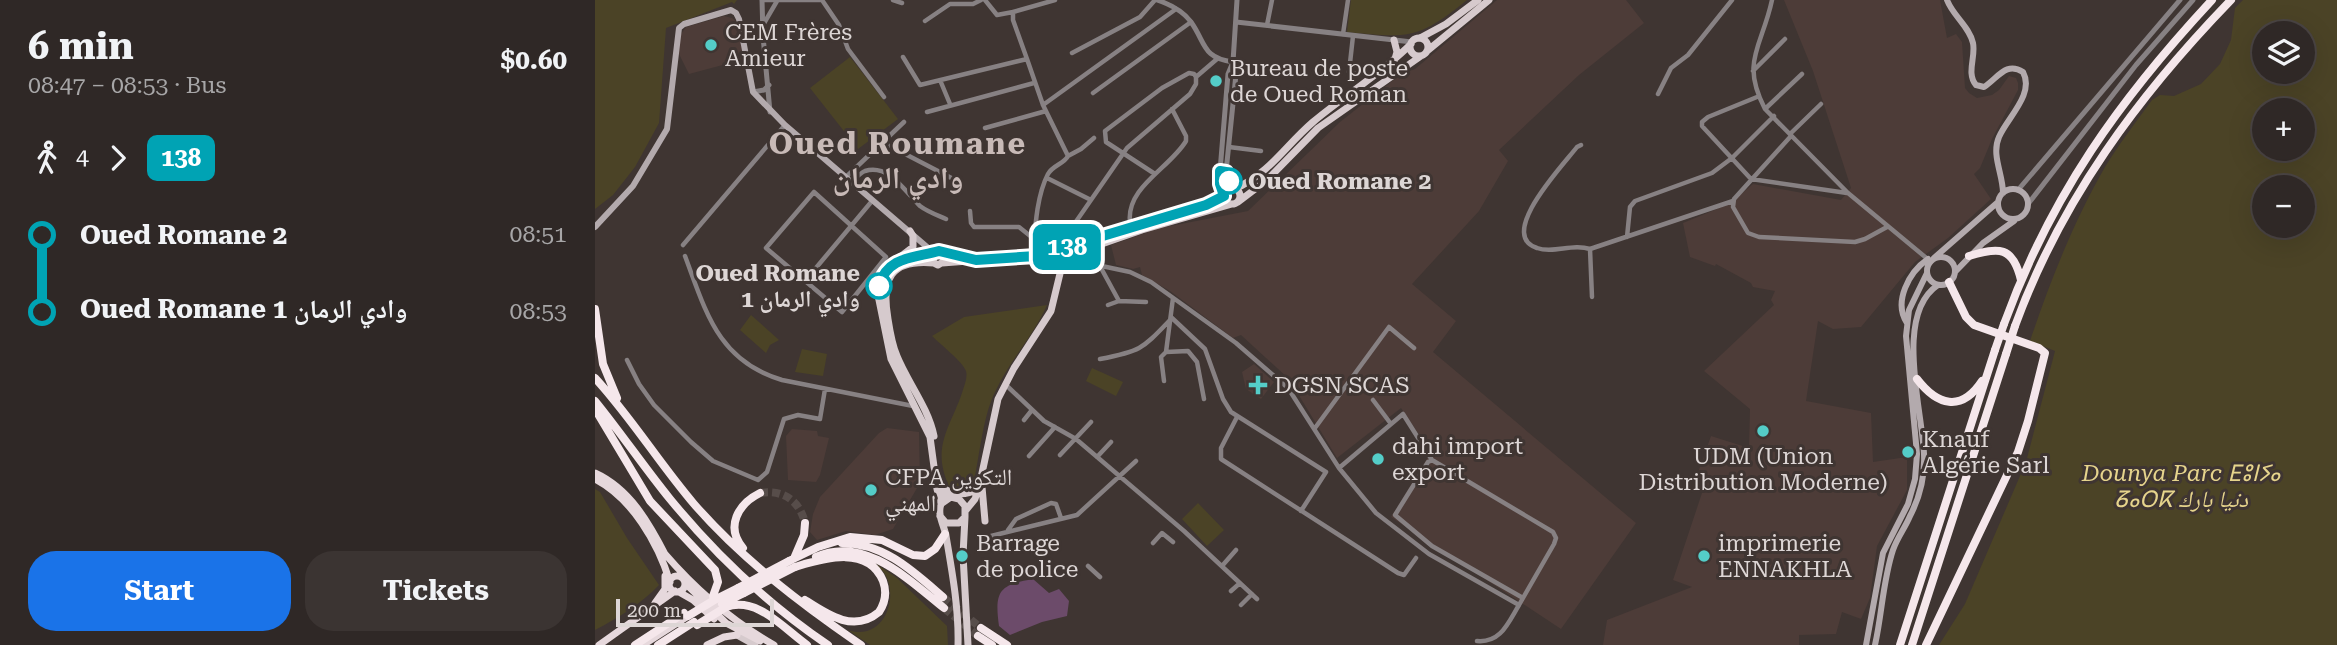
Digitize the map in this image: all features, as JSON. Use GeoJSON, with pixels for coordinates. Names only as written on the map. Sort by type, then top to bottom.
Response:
{"type":"FeatureCollection","features":[{"type":"Feature","properties":{"kind":"highway"},"geometry":{"type":"LineString","coordinates":[[1901,645],[2004,324],[2057,205],[2093,145],[2144,78],[2212,0]]}},
{"type":"Feature","properties":{"kind":"highway"},"geometry":{"type":"LineString","coordinates":[[1912,645],[2015,327],[2051,241],[2100,156],[2144,98],[2231,0]]}},
{"type":"Feature","properties":{"kind":"highway"},"geometry":{"type":"LineString","coordinates":[[1969,256],[1990,250],[2002,251],[2015,261],[2021,281]]}},
{"type":"Feature","properties":{"kind":"highway"},"geometry":{"type":"LineString","coordinates":[[1926,645],[2018,452],[2045,353],[2039,348],[1974,325],[1966,317],[1949,282]]}},
{"type":"Feature","properties":{"kind":"highway"},"geometry":{"type":"LineString","coordinates":[[595,309],[603,364],[609,382],[648,448]]}},
{"type":"Feature","properties":{"kind":"highway"},"geometry":{"type":"LineString","coordinates":[[1917,379],[1934,398],[1948,402],[1957,401],[1973,393],[1989,370]]}},
{"type":"Feature","properties":{"kind":"highway"},"geometry":{"type":"LineString","coordinates":[[595,378],[648,448],[707,518],[785,590],[861,645]]}},
{"type":"Feature","properties":{"kind":"highway"},"geometry":{"type":"LineString","coordinates":[[595,401],[670,500],[700,534],[767,598],[828,645]]}},
{"type":"Feature","properties":{"kind":"highway"},"geometry":{"type":"LineString","coordinates":[[595,409],[650,501],[715,570],[719,602]]}},
{"type":"Feature","properties":{"kind":"highway"},"geometry":{"type":"LineString","coordinates":[[595,473],[628,496],[643,516],[663,555],[672,588],[737,635]]}},
{"type":"Feature","properties":{"kind":"highway"},"geometry":{"type":"LineString","coordinates":[[595,479],[624,500],[682,580],[734,629],[774,645]]}},
{"type":"Feature","properties":{"kind":"highway"},"geometry":{"type":"LineString","coordinates":[[755,564],[737,540],[734,530],[740,508],[760,493]]}},
{"type":"Feature","properties":{"kind":"highway"},"geometry":{"type":"LineString","coordinates":[[793,562],[802,543],[804,523]]}},
{"type":"Feature","properties":{"kind":"highway"},"geometry":{"type":"LineString","coordinates":[[643,645],[818,547],[838,539],[861,537],[882,540],[913,555],[921,556],[933,552],[945,534]]}},
{"type":"Feature","properties":{"kind":"highway"},"geometry":{"type":"LineString","coordinates":[[818,547],[835,543],[860,543],[885,552],[912,570],[943,597]]}},
{"type":"Feature","properties":{"kind":"highway"},"geometry":{"type":"LineString","coordinates":[[793,562],[829,552],[854,552],[898,571],[944,608]]}},
{"type":"Feature","properties":{"kind":"highway"},"geometry":{"type":"LineString","coordinates":[[663,555],[725,614],[774,645]]}},
{"type":"Feature","properties":{"kind":"highway"},"geometry":{"type":"LineString","coordinates":[[785,590],[847,622],[866,621],[881,609],[885,591],[883,581],[874,569],[863,561],[835,557],[793,562]]}},
{"type":"Feature","properties":{"kind":"highway"},"geometry":{"type":"LineString","coordinates":[[599,645],[672,588],[673,578],[682,580]]}},
{"type":"Feature","properties":{"kind":"highway"},"geometry":{"type":"LineString","coordinates":[[672,588],[683,590],[682,580]]}},
{"type":"Feature","properties":{"kind":"highway"},"geometry":{"type":"LineString","coordinates":[[719,602],[758,609],[807,645]]}},
{"type":"Feature","properties":{"kind":"highway"},"geometry":{"type":"LineString","coordinates":[[635,645],[691,619]]}},
{"type":"Feature","properties":{"kind":"highway"},"geometry":{"type":"LineString","coordinates":[[658,645],[691,619]]}},
{"type":"Feature","properties":{"kind":"highway"},"geometry":{"type":"LineString","coordinates":[[665,645],[691,619]]}},
{"type":"Feature","properties":{"kind":"highway"},"geometry":{"type":"LineString","coordinates":[[992,645],[980,632],[1007,645]]}},
{"type":"Feature","properties":{"kind":"highway"},"geometry":{"type":"LineString","coordinates":[[707,645],[723,637],[737,635]]}},
{"type":"Feature","properties":{"kind":"main road"},"geometry":{"type":"LineString","coordinates":[[896,262],[906,258],[937,257],[976,260],[1035,256],[1043,258],[1211,203],[1228,189],[1263,173],[1314,122],[1414,41],[1445,24],[1478,0]]}},
{"type":"Feature","properties":{"kind":"main road"},"geometry":{"type":"LineString","coordinates":[[1063,250],[1235,203],[1267,180],[1318,128],[1424,54],[1489,0]]}},
{"type":"Feature","properties":{"kind":"main road"},"geometry":{"type":"LineString","coordinates":[[1907,323],[1902,311],[1904,292],[1915,271],[1998,202],[2003,192],[1996,145],[2025,92],[2027,81],[2023,72],[2012,67],[2004,70],[1984,87],[1976,85],[1971,74],[1974,51],[1971,37],[1947,0]]}},
{"type":"Feature","properties":{"kind":"main road"},"geometry":{"type":"LineString","coordinates":[[595,224],[633,186],[667,129],[677,62],[678,30],[681,25],[731,10],[736,13],[753,92],[770,112],[872,201],[910,230],[937,257]]}},
{"type":"Feature","properties":{"kind":"main road"},"geometry":{"type":"LineString","coordinates":[[1394,40],[1397,52],[1395,59]]}},
{"type":"Feature","properties":{"kind":"main road"},"geometry":{"type":"LineString","coordinates":[[1414,41],[1412,51],[1424,54]]}},
{"type":"Feature","properties":{"kind":"main road"},"geometry":{"type":"LineString","coordinates":[[1414,41],[1427,43],[1424,54]]}},
{"type":"Feature","properties":{"kind":"main road"},"geometry":{"type":"LineString","coordinates":[[1875,645],[1891,557],[1914,508],[1923,477],[1924,452],[1913,340],[1915,320],[1924,298],[1938,285],[1949,282],[1969,256],[1990,237],[2025,213],[2028,204],[2026,197],[2015,190],[2002,175]]}},
{"type":"Feature","properties":{"kind":"main road"},"geometry":{"type":"LineString","coordinates":[[1235,188],[1240,196],[1235,203]]}},
{"type":"Feature","properties":{"kind":"main road"},"geometry":{"type":"LineString","coordinates":[[2003,192],[2015,190]]}},
{"type":"Feature","properties":{"kind":"main road"},"geometry":{"type":"LineString","coordinates":[[1224,195],[1227,202],[1235,203]]}},
{"type":"Feature","properties":{"kind":"main road"},"geometry":{"type":"LineString","coordinates":[[1998,202],[2001,214],[2017,219]]}},
{"type":"Feature","properties":{"kind":"main road"},"geometry":{"type":"LineString","coordinates":[[910,230],[913,247],[887,269],[880,282],[878,295],[891,359],[930,437],[937,489],[944,501]]}},
{"type":"Feature","properties":{"kind":"main road"},"geometry":{"type":"LineString","coordinates":[[940,516],[950,524],[959,523],[978,489],[998,399],[1051,311],[1063,250]]}},
{"type":"Feature","properties":{"kind":"main road"},"geometry":{"type":"LineString","coordinates":[[1931,259],[1941,256],[1951,260],[1955,272]]}},
{"type":"Feature","properties":{"kind":"main road"},"geometry":{"type":"LineString","coordinates":[[937,257],[900,266],[890,275],[884,296],[897,356],[932,428],[944,501],[940,516],[945,534],[958,645]]}},
{"type":"Feature","properties":{"kind":"main road"},"geometry":{"type":"LineString","coordinates":[[1865,645],[1883,553],[1908,504],[1915,479],[1917,454],[1906,342],[1907,323],[1911,305],[1931,259]]}},
{"type":"Feature","properties":{"kind":"main road"},"geometry":{"type":"LineString","coordinates":[[1927,273],[1938,285]]}},
{"type":"Feature","properties":{"kind":"main road"},"geometry":{"type":"LineString","coordinates":[[982,475],[985,521]]}},
{"type":"Feature","properties":{"kind":"main road"},"geometry":{"type":"LineString","coordinates":[[941,487],[963,495],[978,489]]}},
{"type":"Feature","properties":{"kind":"main road"},"geometry":{"type":"LineString","coordinates":[[944,501],[960,499],[966,513],[963,555],[968,645]]}},
{"type":"Feature","properties":{"kind":"main road"},"geometry":{"type":"LineString","coordinates":[[737,635],[755,645]]}},
{"type":"Feature","properties":{"kind":"street"},"geometry":{"type":"LineString","coordinates":[[770,112],[762,0],[822,0],[839,25],[848,49],[884,97]]}},
{"type":"Feature","properties":{"kind":"street"},"geometry":{"type":"LineString","coordinates":[[893,0],[902,3]]}},
{"type":"Feature","properties":{"kind":"street"},"geometry":{"type":"LineString","coordinates":[[925,21],[950,4],[958,2],[973,4],[983,0],[994,14],[1013,12],[1055,0]]}},
{"type":"Feature","properties":{"kind":"street"},"geometry":{"type":"LineString","coordinates":[[1072,53],[1140,16],[1156,0],[1176,9],[1191,22],[1204,48],[1217,59],[1233,62]]}},
{"type":"Feature","properties":{"kind":"street"},"geometry":{"type":"LineString","coordinates":[[1224,195],[1220,184],[1229,147],[1236,74],[1233,62],[1237,0]]}},
{"type":"Feature","properties":{"kind":"street"},"geometry":{"type":"LineString","coordinates":[[1267,25],[1272,0]]}},
{"type":"Feature","properties":{"kind":"street"},"geometry":{"type":"LineString","coordinates":[[1343,35],[1348,0]]}},
{"type":"Feature","properties":{"kind":"street"},"geometry":{"type":"LineString","coordinates":[[1658,94],[1671,68],[1688,55],[1732,0]]}},
{"type":"Feature","properties":{"kind":"street"},"geometry":{"type":"LineString","coordinates":[[1772,0],[1752,72],[1757,97],[1765,109],[1848,193],[1887,227],[1931,259]]}},
{"type":"Feature","properties":{"kind":"street"},"geometry":{"type":"LineString","coordinates":[[2015,190],[2180,0]]}},
{"type":"Feature","properties":{"kind":"street"},"geometry":{"type":"LineString","coordinates":[[2028,204],[2136,65],[2193,0]]}},
{"type":"Feature","properties":{"kind":"street"},"geometry":{"type":"LineString","coordinates":[[763,26],[777,1]]}},
{"type":"Feature","properties":{"kind":"street"},"geometry":{"type":"LineString","coordinates":[[1043,105],[1176,9]]}},
{"type":"Feature","properties":{"kind":"street"},"geometry":{"type":"LineString","coordinates":[[1013,12],[1013,20],[1034,83],[1068,156]]}},
{"type":"Feature","properties":{"kind":"street"},"geometry":{"type":"LineString","coordinates":[[1093,93],[1191,22]]}},
{"type":"Feature","properties":{"kind":"street"},"geometry":{"type":"LineString","coordinates":[[1236,22],[1414,41]]}},
{"type":"Feature","properties":{"kind":"street"},"geometry":{"type":"LineString","coordinates":[[1353,36],[1349,72],[1356,74]]}},
{"type":"Feature","properties":{"kind":"street"},"geometry":{"type":"LineString","coordinates":[[1752,72],[1785,39]]}},
{"type":"Feature","properties":{"kind":"street"},"geometry":{"type":"LineString","coordinates":[[902,57],[920,85],[1027,59]]}},
{"type":"Feature","properties":{"kind":"street"},"geometry":{"type":"LineString","coordinates":[[1063,250],[1066,236],[1124,153],[1135,140],[1192,92],[1196,77],[1217,59]]}},
{"type":"Feature","properties":{"kind":"street"},"geometry":{"type":"LineString","coordinates":[[1233,62],[1228,74],[1223,172],[1235,188]]}},
{"type":"Feature","properties":{"kind":"street"},"geometry":{"type":"LineString","coordinates":[[1154,174],[1105,140],[1107,128],[1162,88],[1189,73],[1196,77]]}},
{"type":"Feature","properties":{"kind":"street"},"geometry":{"type":"LineString","coordinates":[[1765,109],[1802,74]]}},
{"type":"Feature","properties":{"kind":"street"},"geometry":{"type":"LineString","coordinates":[[940,79],[950,104]]}},
{"type":"Feature","properties":{"kind":"street"},"geometry":{"type":"LineString","coordinates":[[926,112],[1034,83]]}},
{"type":"Feature","properties":{"kind":"street"},"geometry":{"type":"LineString","coordinates":[[753,92],[764,90],[769,85]]}},
{"type":"Feature","properties":{"kind":"street"},"geometry":{"type":"LineString","coordinates":[[1757,97],[1702,122],[1702,126],[1751,179],[1848,193]]}},
{"type":"Feature","properties":{"kind":"street"},"geometry":{"type":"LineString","coordinates":[[1581,145],[1531,206],[1524,227],[1524,238],[1530,245],[1546,251],[1582,246],[1590,249],[1733,201],[1821,104]]}},
{"type":"Feature","properties":{"kind":"street"},"geometry":{"type":"LineString","coordinates":[[1130,222],[1131,205],[1154,174],[1186,141],[1173,109]]}},
{"type":"Feature","properties":{"kind":"street"},"geometry":{"type":"LineString","coordinates":[[985,128],[1046,111]]}},
{"type":"Feature","properties":{"kind":"street"},"geometry":{"type":"LineString","coordinates":[[1627,237],[1630,207],[1635,201],[1712,173],[1732,158],[1774,116]]}},
{"type":"Feature","properties":{"kind":"street"},"geometry":{"type":"LineString","coordinates":[[848,180],[905,122]]}},
{"type":"Feature","properties":{"kind":"street"},"geometry":{"type":"LineString","coordinates":[[683,244],[785,125]]}},
{"type":"Feature","properties":{"kind":"street"},"geometry":{"type":"LineString","coordinates":[[1035,256],[1034,239],[1041,197],[1051,170],[1094,138]]}},
{"type":"Feature","properties":{"kind":"street"},"geometry":{"type":"LineString","coordinates":[[884,143],[961,183]]}},
{"type":"Feature","properties":{"kind":"street"},"geometry":{"type":"LineString","coordinates":[[1229,147],[1261,151]]}},
{"type":"Feature","properties":{"kind":"street"},"geometry":{"type":"LineString","coordinates":[[848,180],[864,172],[876,171],[888,175],[928,211],[946,219]]}},
{"type":"Feature","properties":{"kind":"street"},"geometry":{"type":"LineString","coordinates":[[1047,178],[1091,200]]}},
{"type":"Feature","properties":{"kind":"street"},"geometry":{"type":"LineString","coordinates":[[814,192],[885,253],[886,260],[842,312],[805,281],[766,248],[814,192]]}},
{"type":"Feature","properties":{"kind":"street"},"geometry":{"type":"LineString","coordinates":[[805,281],[872,201]]}},
{"type":"Feature","properties":{"kind":"street"},"geometry":{"type":"LineString","coordinates":[[1063,250],[1130,222],[1192,204],[1207,201],[1211,203]]}},
{"type":"Feature","properties":{"kind":"street"},"geometry":{"type":"LineString","coordinates":[[1733,201],[1745,230],[1755,237],[1855,242],[1887,227]]}},
{"type":"Feature","properties":{"kind":"street"},"geometry":{"type":"LineString","coordinates":[[970,211],[974,227],[1019,227],[1034,239]]}},
{"type":"Feature","properties":{"kind":"street"},"geometry":{"type":"LineString","coordinates":[[1590,249],[1592,297]]}},
{"type":"Feature","properties":{"kind":"street"},"geometry":{"type":"LineString","coordinates":[[1063,250],[1100,267],[1130,272],[1151,282],[1236,343],[1289,388],[1339,468],[1376,513],[1429,554],[1518,605]]}},
{"type":"Feature","properties":{"kind":"street"},"geometry":{"type":"LineString","coordinates":[[685,256],[713,327],[732,352],[753,368],[772,377],[916,406]]}},
{"type":"Feature","properties":{"kind":"street"},"geometry":{"type":"LineString","coordinates":[[1100,267],[1119,301]]}},
{"type":"Feature","properties":{"kind":"street"},"geometry":{"type":"LineString","coordinates":[[1164,381],[1161,357],[1166,352],[1173,299]]}},
{"type":"Feature","properties":{"kind":"street"},"geometry":{"type":"LineString","coordinates":[[1108,305],[1119,301],[1146,302]]}},
{"type":"Feature","properties":{"kind":"street"},"geometry":{"type":"LineString","coordinates":[[1100,359],[1132,353],[1145,346],[1172,318]]}},
{"type":"Feature","properties":{"kind":"street"},"geometry":{"type":"LineString","coordinates":[[1172,318],[1205,349],[1226,406],[1237,417],[1326,472],[1301,511]]}},
{"type":"Feature","properties":{"kind":"street"},"geometry":{"type":"LineString","coordinates":[[1315,428],[1389,327],[1414,348]]}},
{"type":"Feature","properties":{"kind":"street"},"geometry":{"type":"LineString","coordinates":[[1166,352],[1188,352],[1194,356],[1204,400]]}},
{"type":"Feature","properties":{"kind":"street"},"geometry":{"type":"LineString","coordinates":[[627,360],[654,405],[691,442],[713,461],[758,480],[767,472],[784,419],[798,415],[820,419],[825,389]]}},
{"type":"Feature","properties":{"kind":"street"},"geometry":{"type":"LineString","coordinates":[[1005,384],[1032,410],[1076,439],[1258,599]]}},
{"type":"Feature","properties":{"kind":"street"},"geometry":{"type":"LineString","coordinates":[[1373,401],[1391,424]]}},
{"type":"Feature","properties":{"kind":"street"},"geometry":{"type":"LineString","coordinates":[[1024,421],[1032,410]]}},
{"type":"Feature","properties":{"kind":"street"},"geometry":{"type":"LineString","coordinates":[[1339,468],[1403,414],[1432,460],[1553,532],[1556,538],[1554,544],[1503,633],[1490,640],[1476,640]]}},
{"type":"Feature","properties":{"kind":"street"},"geometry":{"type":"LineString","coordinates":[[1237,417],[1221,448],[1221,459],[1398,573],[1404,575],[1416,558]]}},
{"type":"Feature","properties":{"kind":"street"},"geometry":{"type":"LineString","coordinates":[[1060,455],[1091,422]]}},
{"type":"Feature","properties":{"kind":"street"},"geometry":{"type":"LineString","coordinates":[[1029,456],[1055,427]]}},
{"type":"Feature","properties":{"kind":"street"},"geometry":{"type":"LineString","coordinates":[[1097,457],[1111,442]]}},
{"type":"Feature","properties":{"kind":"street"},"geometry":{"type":"LineString","coordinates":[[1432,460],[1395,515],[1431,546],[1523,598]]}},
{"type":"Feature","properties":{"kind":"street"},"geometry":{"type":"LineString","coordinates":[[991,536],[1082,512],[1136,461]]}},
{"type":"Feature","properties":{"kind":"street"},"geometry":{"type":"LineString","coordinates":[[1007,531],[1016,519],[1051,503],[1056,505],[1061,518]]}},
{"type":"Feature","properties":{"kind":"street"},"geometry":{"type":"LineString","coordinates":[[1153,543],[1162,533],[1173,542]]}},
{"type":"Feature","properties":{"kind":"street"},"geometry":{"type":"LineString","coordinates":[[1222,566],[1236,550]]}},
{"type":"Feature","properties":{"kind":"street"},"geometry":{"type":"LineString","coordinates":[[1088,566],[1100,577]]}},
{"type":"Feature","properties":{"kind":"street"},"geometry":{"type":"LineString","coordinates":[[1231,591],[1240,583]]}},
{"type":"Feature","properties":{"kind":"street"},"geometry":{"type":"LineString","coordinates":[[1241,606],[1252,594]]}},
{"type":"Feature","properties":{"kind":"shaded area"},"geometry":{"type":"Polygon","coordinates":[[[1497,0],[1626,0],[1644,23],[1579,75],[1499,150],[1508,161],[1479,211],[1412,284],[1456,321],[1433,352],[1636,523],[1561,629],[1391,517],[1431,452],[1401,408],[1337,458],[1289,379],[1241,335],[1233,338],[1170,291],[1142,275],[1140,267],[1133,269],[1116,265],[1111,245],[1160,228],[1248,211],[1340,122],[1401,74],[1415,69],[1497,0]]]}},
{"type":"Feature","properties":{"kind":"shaded area"},"geometry":{"type":"Polygon","coordinates":[[[1784,0],[1940,0],[1947,38],[1956,34],[1962,42],[1965,88],[1969,93],[1977,98],[1992,95],[2009,76],[2016,78],[2018,83],[2018,90],[1980,168],[1974,174],[1991,199],[1948,238],[1915,262],[1861,327],[1833,329],[1818,321],[1806,401],[1871,413],[1873,462],[1907,457],[1907,490],[1877,546],[1870,598],[1861,619],[1842,612],[1836,634],[1799,635],[1799,645],[1603,645],[1607,620],[1692,587],[1673,580],[1705,484],[1695,481],[1711,436],[1749,448],[1750,409],[1704,371],[1774,305],[1771,300],[1775,291],[1753,287],[1751,283],[1716,264],[1715,266],[1690,257],[1683,223],[1729,204],[1753,184],[1841,200],[1851,188],[1813,71],[1784,0]]]}},
{"type":"Feature","properties":{"kind":"shaded area","name":"CEM Frères Amieur"},"geometry":{"type":"Polygon","coordinates":[[[724,16],[738,23],[745,59],[689,74],[678,52],[681,34],[686,27],[724,16]]]}},
{"type":"Feature","properties":{"kind":"shaded area","name":"DGSN SCAS"},"geometry":{"type":"Polygon","coordinates":[[[1254,364],[1274,382],[1261,399],[1246,389],[1242,372],[1254,364]]]}},
{"type":"Feature","properties":{"kind":"shaded area","name":"CFPA التكوين المهني"},"geometry":{"type":"Polygon","coordinates":[[[887,428],[919,432],[920,483],[893,529],[875,535],[846,531],[817,540],[810,532],[820,497],[879,433],[887,428]]]}},
{"type":"Feature","properties":{"kind":"shaded area"},"geometry":{"type":"Polygon","coordinates":[[[792,429],[817,431],[818,436],[829,438],[816,482],[788,480],[786,436],[792,429]]]}},
{"type":"Feature","properties":{"kind":"shaded area"},"geometry":{"type":"Polygon","coordinates":[[[1033,579],[1049,593],[1059,589],[1069,601],[1067,616],[1042,622],[1010,635],[999,626],[999,597],[1006,587],[1033,579]]]}},
{"type":"Feature","properties":{"kind":"green space"},"geometry":{"type":"Polygon","coordinates":[[[595,0],[737,0],[734,4],[732,2],[666,28],[659,123],[635,167],[613,195],[595,209],[595,0]]]}},
{"type":"Feature","properties":{"kind":"green space"},"geometry":{"type":"Polygon","coordinates":[[[1351,0],[1467,0],[1424,29],[1399,35],[1385,35],[1347,32],[1351,0]]]}},
{"type":"Feature","properties":{"kind":"green space","name":"Dounya Parc ⴹⵓⵏⵢⴰ ⵒⴰⵔⴽ دنيا بارك"},"geometry":{"type":"Polygon","coordinates":[[[2243,0],[2337,0],[2337,645],[1939,645],[1965,604],[2026,462],[2055,351],[2030,341],[2055,273],[2093,188],[2152,100],[2160,95],[2174,96],[2201,84],[2220,64],[2231,40],[2235,8],[2243,0]]]}},
{"type":"Feature","properties":{"kind":"green space"},"geometry":{"type":"Polygon","coordinates":[[[850,57],[898,119],[858,149],[810,88],[850,57]]]}},
{"type":"Feature","properties":{"kind":"green space"},"geometry":{"type":"Polygon","coordinates":[[[1047,305],[992,400],[970,490],[962,491],[949,486],[944,472],[942,449],[965,385],[966,374],[961,363],[932,336],[964,317],[1047,305]]]}},
{"type":"Feature","properties":{"kind":"green space"},"geometry":{"type":"Polygon","coordinates":[[[751,315],[779,340],[770,345],[766,353],[740,330],[751,315]]]}},
{"type":"Feature","properties":{"kind":"green space"},"geometry":{"type":"Polygon","coordinates":[[[802,349],[827,354],[823,376],[795,372],[802,349]]]}},
{"type":"Feature","properties":{"kind":"green space"},"geometry":{"type":"Polygon","coordinates":[[[1092,368],[1123,382],[1116,396],[1086,381],[1092,368]]]}},
{"type":"Feature","properties":{"kind":"green space"},"geometry":{"type":"Polygon","coordinates":[[[595,489],[600,492],[659,585],[629,610],[595,630],[595,489]]]}},
{"type":"Feature","properties":{"kind":"green space"},"geometry":{"type":"Polygon","coordinates":[[[1198,503],[1224,530],[1207,546],[1182,519],[1198,503]]]}},
{"type":"Feature","properties":{"kind":"green space"},"geometry":{"type":"Polygon","coordinates":[[[872,561],[897,578],[947,626],[948,645],[870,645],[848,630],[859,632],[877,626],[888,609],[890,588],[887,578],[872,561]]]}},
{"type":"Feature","properties":{"kind":"tunnel"},"geometry":{"type":"LineString","coordinates":[[760,493],[776,493],[789,498],[799,508],[805,523]]}},
{"type":"Feature","properties":{"kind":"tunnel"},"geometry":{"type":"LineString","coordinates":[[943,597],[981,628]]}},
{"type":"Feature","properties":{"kind":"tunnel"},"geometry":{"type":"LineString","coordinates":[[944,608],[978,636]]}},
{"type":"Feature","properties":{"kind":"bus line","name":"138"},"geometry":{"type":"LineString","coordinates":[[879,286],[887,269],[906,258],[932,255],[936,251],[976,260],[1036,256],[1206,205],[1224,196],[1220,171],[1226,172],[1229,181]]}},
{"type":"Feature","properties":{"kind":"place","name":"CEM Frères Amieur"},"geometry":{"type":"Point","coordinates":[711,45]}},
{"type":"Feature","properties":{"kind":"place","name":"Bureau de poste de Oued Roman"},"geometry":{"type":"Point","coordinates":[1216,81]}},
{"type":"Feature","properties":{"kind":"place","name":"Oued Romane 2"},"geometry":{"type":"Point","coordinates":[1229,181]}},
{"type":"Feature","properties":{"kind":"place","name":"Oued Romane 1 وادي الرمان"},"geometry":{"type":"Point","coordinates":[879,286]}},
{"type":"Feature","properties":{"kind":"place","name":"DGSN SCAS"},"geometry":{"type":"Point","coordinates":[1258,385]}},
{"type":"Feature","properties":{"kind":"place","name":"UDM (Union Distribution Moderne)"},"geometry":{"type":"Point","coordinates":[1763,431]}},
{"type":"Feature","properties":{"kind":"place","name":"Knauf Algérie Sarl"},"geometry":{"type":"Point","coordinates":[1908,452]}},
{"type":"Feature","properties":{"kind":"place","name":"dahi import export"},"geometry":{"type":"Point","coordinates":[1378,459]}},
{"type":"Feature","properties":{"kind":"place","name":"CFPA التكوين المهني"},"geometry":{"type":"Point","coordinates":[871,490]}},
{"type":"Feature","properties":{"kind":"place","name":"Barrage de police"},"geometry":{"type":"Point","coordinates":[962,556]}},
{"type":"Feature","properties":{"kind":"place","name":"imprimerie ENNAKHLA"},"geometry":{"type":"Point","coordinates":[1704,556]}},
{"type":"Feature","properties":{"kind":"district","name":"Oued Roumane وادي الرمان"},"geometry":{"type":"Point","coordinates":[898,161]}}]}
